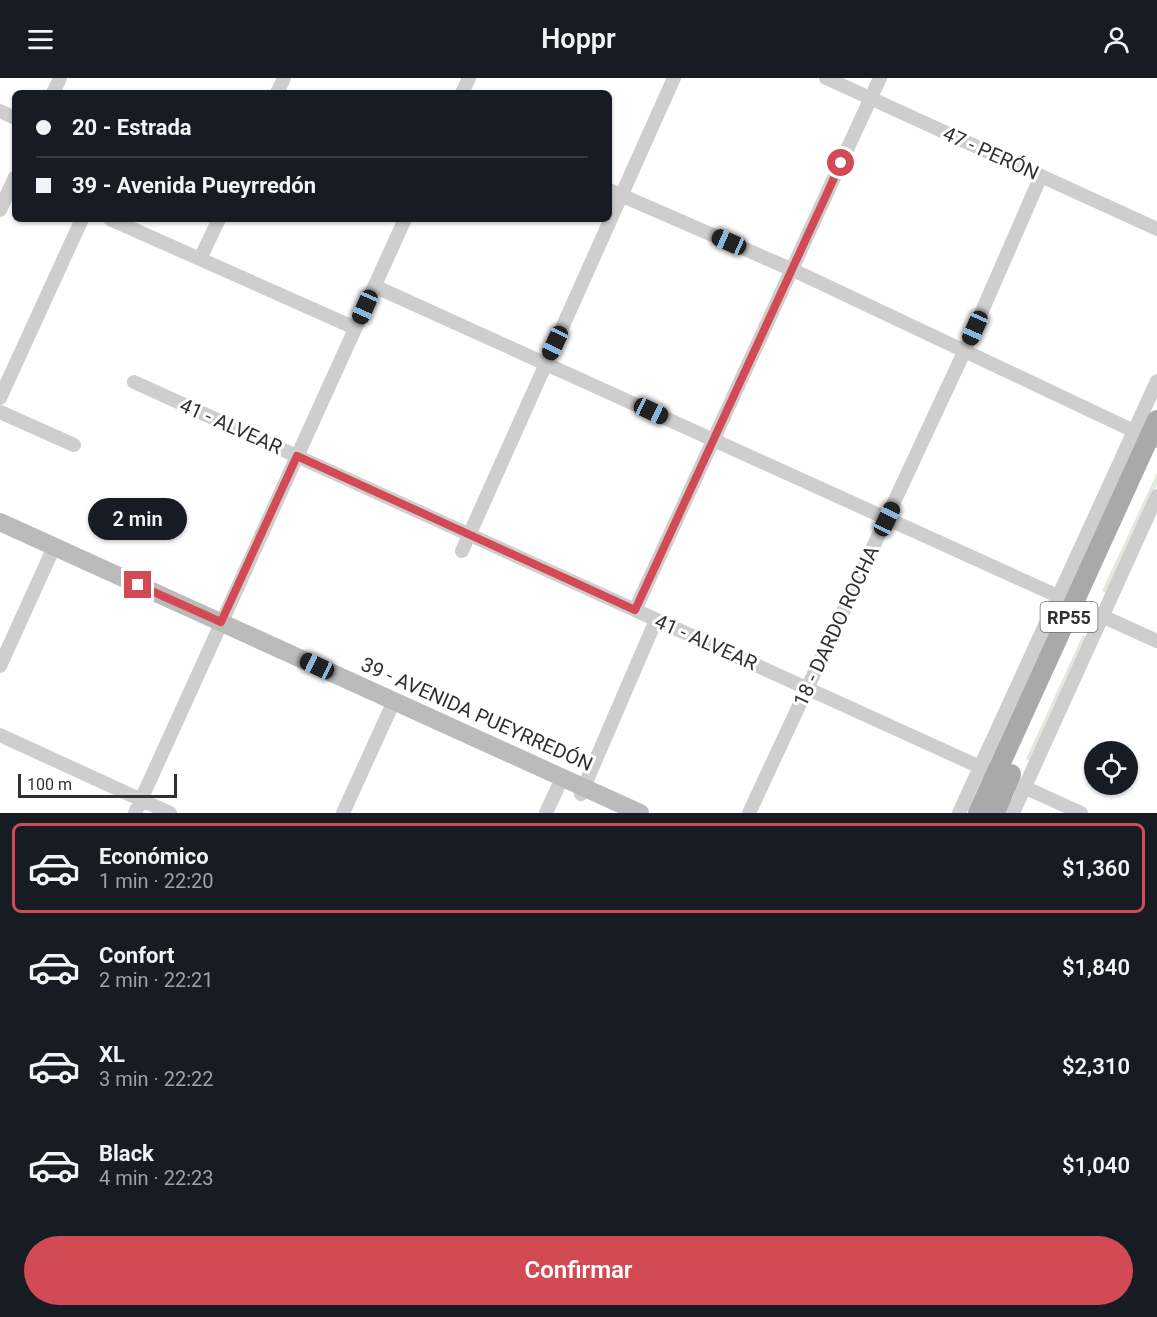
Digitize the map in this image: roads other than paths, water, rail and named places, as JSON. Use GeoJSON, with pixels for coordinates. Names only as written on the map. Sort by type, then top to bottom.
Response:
{"type":"FeatureCollection","features":[{"type":"Feature","properties":{"kind":"main road","name":"RP55"},"geometry":{"type":"LineString","coordinates":[[978,813],[1003,777],[1080,606],[1151,436]]}},
{"type":"Feature","properties":{"kind":"main road","name":"RP55"},"geometry":{"type":"LineString","coordinates":[[995,813],[1003,777]]}},
{"type":"Feature","properties":{"kind":"street"},"geometry":{"type":"LineString","coordinates":[[612,218],[674,78]]}},
{"type":"Feature","properties":{"kind":"street","name":"47 - PERÓN"},"geometry":{"type":"LineString","coordinates":[[826,78],[1157,229]]}},
{"type":"Feature","properties":{"kind":"street"},"geometry":{"type":"LineString","coordinates":[[635,610],[880,78]]}},
{"type":"Feature","properties":{"kind":"street","name":"18 - DARDO ROCHA"},"geometry":{"type":"LineString","coordinates":[[748,813],[965,350],[1041,176]]}},
{"type":"Feature","properties":{"kind":"street"},"geometry":{"type":"LineString","coordinates":[[0,210],[12,184]]}},
{"type":"Feature","properties":{"kind":"street"},"geometry":{"type":"LineString","coordinates":[[612,191],[793,270],[1151,436],[1157,381]]}},
{"type":"Feature","properties":{"kind":"street"},"geometry":{"type":"LineString","coordinates":[[0,398],[81,222]]}},
{"type":"Feature","properties":{"kind":"street"},"geometry":{"type":"LineString","coordinates":[[117,222],[355,328]]}},
{"type":"Feature","properties":{"kind":"street"},"geometry":{"type":"LineString","coordinates":[[200,259],[218,222]]}},
{"type":"Feature","properties":{"kind":"street"},"geometry":{"type":"LineString","coordinates":[[135,813],[404,222]]}},
{"type":"Feature","properties":{"kind":"street"},"geometry":{"type":"LineString","coordinates":[[462,551],[610,222]]}},
{"type":"Feature","properties":{"kind":"street"},"geometry":{"type":"LineString","coordinates":[[374,286],[1157,641]]}},
{"type":"Feature","properties":{"kind":"street","name":"41 - ALVEAR"},"geometry":{"type":"LineString","coordinates":[[134,382],[1080,813]]}},
{"type":"Feature","properties":{"kind":"street"},"geometry":{"type":"LineString","coordinates":[[0,411],[74,445]]}},
{"type":"Feature","properties":{"kind":"street"},"geometry":{"type":"LineString","coordinates":[[959,813],[1003,777],[1080,606],[1157,496]]}},
{"type":"Feature","properties":{"kind":"street","name":"39 - AVENIDA PUEYRREDÓN"},"geometry":{"type":"LineString","coordinates":[[0,522],[53,550],[219,627],[582,791],[640,813]]}},
{"type":"Feature","properties":{"kind":"street","name":"39 - AVENIDA PUEYRREDÓN"},"geometry":{"type":"LineString","coordinates":[[0,530],[53,550]]}},
{"type":"Feature","properties":{"kind":"street"},"geometry":{"type":"LineString","coordinates":[[0,666],[53,550]]}},
{"type":"Feature","properties":{"kind":"street"},"geometry":{"type":"LineString","coordinates":[[582,791],[656,620]]}},
{"type":"Feature","properties":{"kind":"street"},"geometry":{"type":"LineString","coordinates":[[343,813],[392,705]]}},
{"type":"Feature","properties":{"kind":"street"},"geometry":{"type":"LineString","coordinates":[[0,735],[170,813]]}},
{"type":"Feature","properties":{"kind":"street"},"geometry":{"type":"LineString","coordinates":[[1003,777],[1013,813]]}},
{"type":"Feature","properties":{"kind":"street"},"geometry":{"type":"LineString","coordinates":[[546,813],[560,781]]}},
{"type":"Feature","properties":{"kind":"street","name":"39 - AVENIDA PUEYRREDÓN"},"geometry":{"type":"LineString","coordinates":[[582,791],[622,813]]}}]}
